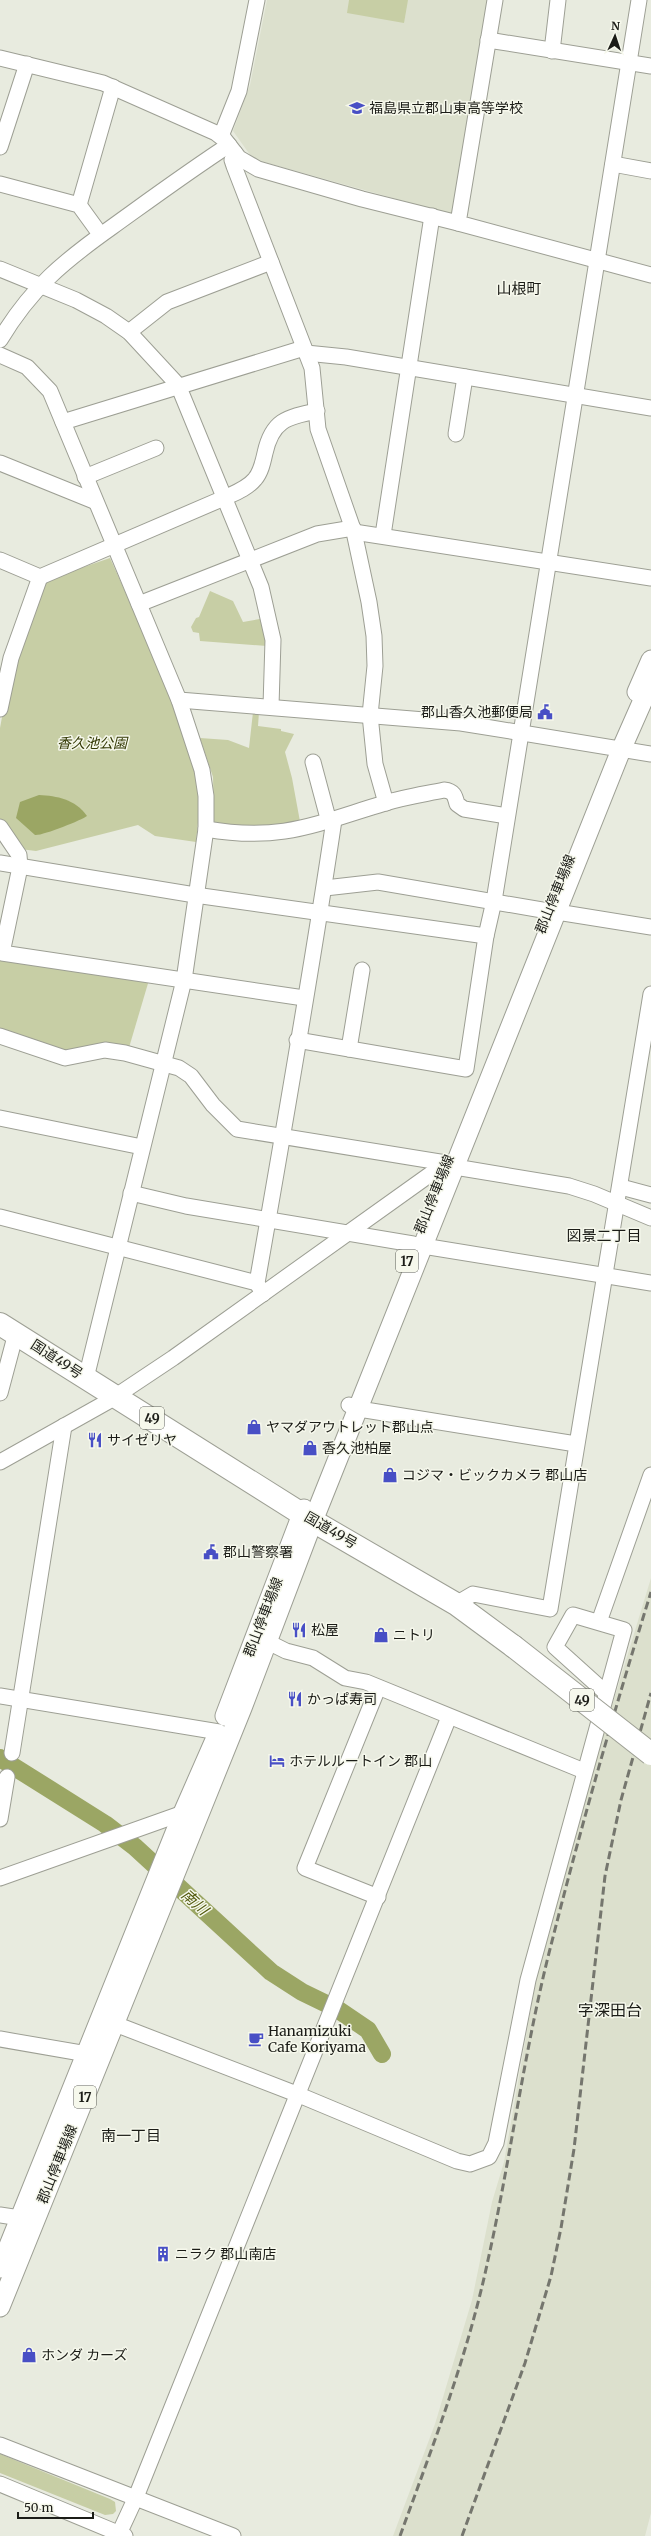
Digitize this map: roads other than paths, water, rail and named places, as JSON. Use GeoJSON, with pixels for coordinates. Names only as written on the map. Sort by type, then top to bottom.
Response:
{"type":"FeatureCollection","features":[{"type":"Feature","properties":{"kind":"highway","name":"国道49号"},"geometry":{"type":"LineString","coordinates":[[8,1328],[308,1517],[456,1604],[513,1646],[651,1754]]}},
{"type":"Feature","properties":{"kind":"main road","name":"郡山停車場線"},"geometry":{"type":"LineString","coordinates":[[0,2307],[115,2024],[167,1874],[190,1815],[218,1732],[354,1407],[553,912],[651,660]]}},
{"type":"Feature","properties":{"kind":"main road","name":"郡山停車場線"},"geometry":{"type":"LineString","coordinates":[[617,749],[651,682]]}},
{"type":"Feature","properties":{"kind":"main road","name":"郡山停車場線"},"geometry":{"type":"LineString","coordinates":[[190,1815],[268,1642],[308,1517]]}},
{"type":"Feature","properties":{"kind":"main road","name":"郡山停車場線"},"geometry":{"type":"LineString","coordinates":[[0,2268],[87,2054],[167,1874]]}},
{"type":"Feature","properties":{"kind":"street"},"geometry":{"type":"LineString","coordinates":[[257,0],[228,145],[234,166],[312,368],[318,429],[354,530],[369,602],[374,636],[375,666],[370,715],[375,764],[386,803]]}},
{"type":"Feature","properties":{"kind":"street"},"geometry":{"type":"LineString","coordinates":[[458,223],[495,0]]}},
{"type":"Feature","properties":{"kind":"street"},"geometry":{"type":"LineString","coordinates":[[552,51],[558,0]]}},
{"type":"Feature","properties":{"kind":"street"},"geometry":{"type":"LineString","coordinates":[[297,1040],[466,1069],[486,936],[494,901],[639,0]]}},
{"type":"Feature","properties":{"kind":"street"},"geometry":{"type":"LineString","coordinates":[[488,40],[651,66]]}},
{"type":"Feature","properties":{"kind":"street"},"geometry":{"type":"LineString","coordinates":[[0,58],[113,88],[228,145],[245,163],[269,172],[362,199],[432,216],[596,262],[651,275]]}},
{"type":"Feature","properties":{"kind":"street"},"geometry":{"type":"LineString","coordinates":[[0,147],[4,119],[27,64]]}},
{"type":"Feature","properties":{"kind":"street"},"geometry":{"type":"LineString","coordinates":[[79,205],[113,88]]}},
{"type":"Feature","properties":{"kind":"street"},"geometry":{"type":"LineString","coordinates":[[0,340],[22,307],[58,267],[100,234],[228,145]]}},
{"type":"Feature","properties":{"kind":"street"},"geometry":{"type":"LineString","coordinates":[[613,164],[651,171]]}},
{"type":"Feature","properties":{"kind":"street"},"geometry":{"type":"LineString","coordinates":[[0,184],[79,205],[100,234]]}},
{"type":"Feature","properties":{"kind":"street"},"geometry":{"type":"LineString","coordinates":[[383,535],[432,216]]}},
{"type":"Feature","properties":{"kind":"street"},"geometry":{"type":"LineString","coordinates":[[129,332],[167,302],[271,262]]}},
{"type":"Feature","properties":{"kind":"street"},"geometry":{"type":"LineString","coordinates":[[0,269],[76,300],[129,332],[178,385],[260,587],[273,640],[270,706]]}},
{"type":"Feature","properties":{"kind":"street"},"geometry":{"type":"LineString","coordinates":[[63,422],[178,385],[305,350],[651,408]]}},
{"type":"Feature","properties":{"kind":"street"},"geometry":{"type":"LineString","coordinates":[[0,355],[27,367],[44,382],[63,422],[94,501],[114,544],[179,700],[202,770],[206,796],[206,829],[195,895],[184,980],[86,1378]]}},
{"type":"Feature","properties":{"kind":"street"},"geometry":{"type":"LineString","coordinates":[[456,434],[465,378]]}},
{"type":"Feature","properties":{"kind":"street"},"geometry":{"type":"LineString","coordinates":[[0,709],[5,656],[40,577],[224,498],[255,479],[260,471],[268,440],[274,428],[298,415],[317,411]]}},
{"type":"Feature","properties":{"kind":"street"},"geometry":{"type":"LineString","coordinates":[[85,477],[156,448]]}},
{"type":"Feature","properties":{"kind":"street"},"geometry":{"type":"LineString","coordinates":[[0,463],[94,501]]}},
{"type":"Feature","properties":{"kind":"street"},"geometry":{"type":"LineString","coordinates":[[139,604],[317,534],[354,530],[549,564],[651,578]]}},
{"type":"Feature","properties":{"kind":"street"},"geometry":{"type":"LineString","coordinates":[[0,560],[40,577]]}},
{"type":"Feature","properties":{"kind":"street"},"geometry":{"type":"LineString","coordinates":[[179,700],[270,706],[461,723],[651,754]]}},
{"type":"Feature","properties":{"kind":"street"},"geometry":{"type":"LineString","coordinates":[[260,1288],[268,1220],[283,1136],[297,1040],[322,911],[332,821],[313,762]]}},
{"type":"Feature","properties":{"kind":"street"},"geometry":{"type":"LineString","coordinates":[[206,829],[232,834],[263,834],[305,829],[386,803],[444,790],[454,794],[457,804],[464,809],[507,816]]}},
{"type":"Feature","properties":{"kind":"street"},"geometry":{"type":"LineString","coordinates":[[0,827],[19,855],[20,867],[1,952],[304,998]]}},
{"type":"Feature","properties":{"kind":"street"},"geometry":{"type":"LineString","coordinates":[[0,864],[195,895],[322,911],[486,936]]}},
{"type":"Feature","properties":{"kind":"street"},"geometry":{"type":"LineString","coordinates":[[325,888],[378,882],[651,927]]}},
{"type":"Feature","properties":{"kind":"street"},"geometry":{"type":"LineString","coordinates":[[349,1049],[362,970]]}},
{"type":"Feature","properties":{"kind":"street"},"geometry":{"type":"LineString","coordinates":[[456,1604],[473,1594],[550,1609],[576,1444],[621,1187],[651,994]]}},
{"type":"Feature","properties":{"kind":"street"},"geometry":{"type":"LineString","coordinates":[[0,1036],[65,1058],[105,1050],[164,1063],[191,1076],[218,1111],[237,1129],[569,1186],[617,1203],[651,1218]]}},
{"type":"Feature","properties":{"kind":"street"},"geometry":{"type":"LineString","coordinates":[[0,1118],[142,1148]]}},
{"type":"Feature","properties":{"kind":"street"},"geometry":{"type":"LineString","coordinates":[[0,1462],[117,1396],[260,1288],[348,1234],[451,1165]]}},
{"type":"Feature","properties":{"kind":"street"},"geometry":{"type":"LineString","coordinates":[[621,1187],[651,1195]]}},
{"type":"Feature","properties":{"kind":"street"},"geometry":{"type":"LineString","coordinates":[[131,1193],[186,1206],[651,1283]]}},
{"type":"Feature","properties":{"kind":"street"},"geometry":{"type":"LineString","coordinates":[[0,1217],[260,1288]]}},
{"type":"Feature","properties":{"kind":"street"},"geometry":{"type":"LineString","coordinates":[[0,1393],[8,1328]]}},
{"type":"Feature","properties":{"kind":"street"},"geometry":{"type":"LineString","coordinates":[[354,1407],[576,1444]]}},
{"type":"Feature","properties":{"kind":"street"},"geometry":{"type":"LineString","coordinates":[[12,1753],[22,1699],[64,1426]]}},
{"type":"Feature","properties":{"kind":"street"},"geometry":{"type":"LineString","coordinates":[[599,1622],[651,1475]]}},
{"type":"Feature","properties":{"kind":"street"},"geometry":{"type":"LineString","coordinates":[[115,2024],[299,2094],[457,2160],[470,2164],[489,2157],[496,2143],[528,1980],[584,1771],[624,1630],[573,1615],[555,1647],[606,1692]]}},
{"type":"Feature","properties":{"kind":"street"},"geometry":{"type":"LineString","coordinates":[[268,1642],[286,1651],[313,1658],[345,1678],[378,1688],[584,1771]]}},
{"type":"Feature","properties":{"kind":"street"},"geometry":{"type":"LineString","coordinates":[[378,1688],[305,1868],[378,1897]]}},
{"type":"Feature","properties":{"kind":"street"},"geometry":{"type":"LineString","coordinates":[[0,1696],[218,1732]]}},
{"type":"Feature","properties":{"kind":"street"},"geometry":{"type":"LineString","coordinates":[[0,2484],[121,2535],[449,1717]]}},
{"type":"Feature","properties":{"kind":"street"},"geometry":{"type":"LineString","coordinates":[[0,1819],[7,1777]]}},
{"type":"Feature","properties":{"kind":"street"},"geometry":{"type":"LineString","coordinates":[[4,1873],[190,1815]]}},
{"type":"Feature","properties":{"kind":"street"},"geometry":{"type":"LineString","coordinates":[[0,2039],[87,2054]]}},
{"type":"Feature","properties":{"kind":"street"},"geometry":{"type":"LineString","coordinates":[[0,2214],[20,2218]]}},
{"type":"Feature","properties":{"kind":"street"},"geometry":{"type":"LineString","coordinates":[[0,2445],[233,2536]]}},
{"type":"Feature","properties":{"kind":"waterway","name":"南川"},"geometry":{"type":"LineString","coordinates":[[0,1758],[105,1824],[135,1847],[271,1972],[302,1992],[337,2009],[368,2030],[382,2054]]}},
{"type":"Feature","properties":{"kind":"railway"},"geometry":{"type":"LineString","coordinates":[[400,2536],[449,2400],[480,2295],[496,2223],[538,1998],[596,1776],[651,1592]]}},
{"type":"Feature","properties":{"kind":"railway"},"geometry":{"type":"LineString","coordinates":[[462,2536],[525,2363],[551,2276],[561,2228],[574,2149],[605,1876],[621,1800],[651,1693]]}},
{"type":"Feature","properties":{"kind":"place","name":"福島県立郡山東高等学校"},"geometry":{"type":"Point","coordinates":[357,108]}},
{"type":"Feature","properties":{"kind":"place","name":"郡山香久池郵便局"},"geometry":{"type":"Point","coordinates":[545,712]}},
{"type":"Feature","properties":{"kind":"place","name":"ヤマダアウトレット郡山点"},"geometry":{"type":"Point","coordinates":[254,1427]}},
{"type":"Feature","properties":{"kind":"place","name":"サイゼリヤ"},"geometry":{"type":"Point","coordinates":[95,1440]}},
{"type":"Feature","properties":{"kind":"place","name":"香久池柏屋"},"geometry":{"type":"Point","coordinates":[310,1448]}},
{"type":"Feature","properties":{"kind":"place","name":"コジマ・ビックカメラ 郡山店"},"geometry":{"type":"Point","coordinates":[390,1475]}},
{"type":"Feature","properties":{"kind":"place","name":"郡山警察署"},"geometry":{"type":"Point","coordinates":[211,1552]}},
{"type":"Feature","properties":{"kind":"place","name":"松屋"},"geometry":{"type":"Point","coordinates":[299,1630]}},
{"type":"Feature","properties":{"kind":"place","name":"ニトリ"},"geometry":{"type":"Point","coordinates":[381,1635]}},
{"type":"Feature","properties":{"kind":"place","name":"かっぱ寿司"},"geometry":{"type":"Point","coordinates":[295,1699]}},
{"type":"Feature","properties":{"kind":"place","name":"ホテルルートイン 郡山"},"geometry":{"type":"Point","coordinates":[277,1761]}},
{"type":"Feature","properties":{"kind":"place","name":"Hanamizuki Cafe Koriyama"},"geometry":{"type":"Point","coordinates":[256,2039]}},
{"type":"Feature","properties":{"kind":"place","name":"ニラク 郡山南店"},"geometry":{"type":"Point","coordinates":[163,2254]}},
{"type":"Feature","properties":{"kind":"place","name":"ホンダ カーズ"},"geometry":{"type":"Point","coordinates":[29,2355]}},
{"type":"Feature","properties":{"kind":"district","name":"山根町"},"geometry":{"type":"Point","coordinates":[519,288]}},
{"type":"Feature","properties":{"kind":"district","name":"図景二丁目"},"geometry":{"type":"Point","coordinates":[604,1235]}},
{"type":"Feature","properties":{"kind":"district","name":"字深田台"},"geometry":{"type":"Point","coordinates":[610,2010]}},
{"type":"Feature","properties":{"kind":"district","name":"南一丁目"},"geometry":{"type":"Point","coordinates":[131,2135]}},
{"type":"Feature","properties":{"kind":"park label","name":"香久池公園"},"geometry":{"type":"Point","coordinates":[92,743]}}]}
